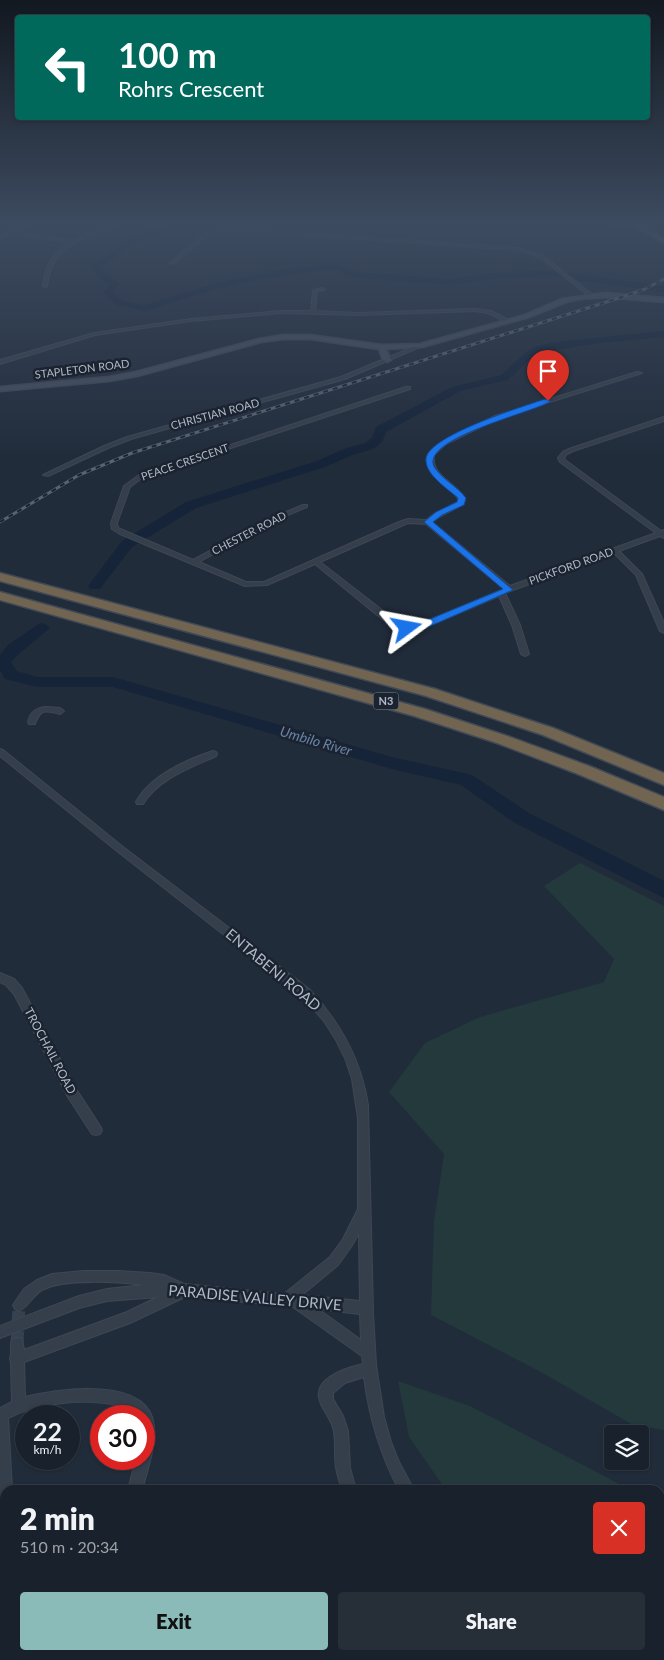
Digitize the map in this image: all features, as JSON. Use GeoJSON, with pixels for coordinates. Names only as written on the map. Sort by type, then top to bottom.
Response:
{"type":"FeatureCollection","features":[{"type":"Feature","properties":{"kind":"highway","name":"N3"},"geometry":{"type":"LineString","coordinates":[[0,577],[430,692],[500,714],[569,739],[664,779]]}},
{"type":"Feature","properties":{"kind":"highway","name":"N3"},"geometry":{"type":"LineString","coordinates":[[0,596],[417,710],[551,756],[664,804]]}},
{"type":"Feature","properties":{"kind":"main road","name":"STAPLETON ROAD"},"geometry":{"type":"LineString","coordinates":[[0,389],[110,379],[137,374],[261,340],[283,337],[310,337],[382,347],[420,346],[528,316],[561,301]]}},
{"type":"Feature","properties":{"kind":"main road"},"geometry":{"type":"LineString","coordinates":[[382,347],[386,360]]}},
{"type":"Feature","properties":{"kind":"street"},"geometry":{"type":"LineString","coordinates":[[313,313],[314,301]]}},
{"type":"Feature","properties":{"kind":"street"},"geometry":{"type":"LineString","coordinates":[[0,362],[94,334],[206,318],[267,313],[358,314],[475,310],[489,312],[509,321]]}},
{"type":"Feature","properties":{"kind":"street","name":"CHRISTIAN ROAD"},"geometry":{"type":"LineString","coordinates":[[46,476],[129,438],[330,382],[420,346]]}},
{"type":"Feature","properties":{"kind":"street"},"geometry":{"type":"LineString","coordinates":[[509,590],[428,522],[439,513],[461,503],[462,498],[431,469],[429,459],[431,454],[444,443],[497,417],[639,373]]}},
{"type":"Feature","properties":{"kind":"street","name":"PEACE CRESCENT"},"geometry":{"type":"LineString","coordinates":[[408,388],[134,479],[127,486],[114,523],[115,529],[122,534],[245,584],[256,585],[265,584],[401,523],[408,521],[428,522]]}},
{"type":"Feature","properties":{"kind":"street"},"geometry":{"type":"LineString","coordinates":[[663,534],[562,461],[561,458],[565,453],[572,450],[664,419]]}},
{"type":"Feature","properties":{"kind":"street","name":"CHESTER ROAD"},"geometry":{"type":"LineString","coordinates":[[193,562],[271,520],[305,506]]}},
{"type":"Feature","properties":{"kind":"street","name":"PICKFORD ROAD"},"geometry":{"type":"LineString","coordinates":[[315,561],[398,626],[407,628],[425,625],[501,593],[663,534]]}},
{"type":"Feature","properties":{"kind":"street"},"geometry":{"type":"LineString","coordinates":[[615,550],[639,574],[664,631]]}},
{"type":"Feature","properties":{"kind":"street"},"geometry":{"type":"LineString","coordinates":[[501,593],[516,625],[525,654]]}},
{"type":"Feature","properties":{"kind":"street"},"geometry":{"type":"LineString","coordinates":[[32,722],[34,715],[42,709],[50,708],[60,711]]}},
{"type":"Feature","properties":{"kind":"street","name":"ENTABENI ROAD"},"geometry":{"type":"LineString","coordinates":[[0,752],[128,855],[305,992],[325,1013],[341,1038],[355,1069],[361,1096],[367,1352],[374,1411],[396,1472],[404,1485]]}},
{"type":"Feature","properties":{"kind":"street"},"geometry":{"type":"LineString","coordinates":[[140,802],[143,796],[158,783],[212,754]]}},
{"type":"Feature","properties":{"kind":"street","name":"TROCHAIL ROAD"},"geometry":{"type":"LineString","coordinates":[[0,977],[10,982],[18,990],[72,1093],[96,1130]]}},
{"type":"Feature","properties":{"kind":"street"},"geometry":{"type":"LineString","coordinates":[[364,1210],[347,1243],[334,1261],[291,1300],[309,1309],[367,1352]]}},
{"type":"Feature","properties":{"kind":"street"},"geometry":{"type":"LineString","coordinates":[[19,1305],[27,1293],[43,1283],[69,1278],[122,1277],[163,1281],[186,1290]]}},
{"type":"Feature","properties":{"kind":"street"},"geometry":{"type":"LineString","coordinates":[[16,1359],[130,1317],[186,1290]]}},
{"type":"Feature","properties":{"kind":"street","name":"PARADISE VALLEY DRIVE"},"geometry":{"type":"LineString","coordinates":[[0,1332],[79,1302],[107,1295],[143,1291],[186,1290],[366,1308]]}},
{"type":"Feature","properties":{"kind":"street"},"geometry":{"type":"LineString","coordinates":[[17,1344],[19,1405],[60,1397],[105,1397],[130,1402],[134,1405]]}},
{"type":"Feature","properties":{"kind":"street"},"geometry":{"type":"LineString","coordinates":[[348,1485],[343,1468],[338,1421],[326,1400],[326,1390],[331,1384],[347,1375],[369,1369]]}},
{"type":"Feature","properties":{"kind":"street"},"geometry":{"type":"LineString","coordinates":[[4,1485],[0,1415],[15,1407]]}},
{"type":"Feature","properties":{"kind":"street"},"geometry":{"type":"LineString","coordinates":[[136,1485],[140,1470]]}},
{"type":"Feature","properties":{"kind":"green space"},"geometry":{"type":"Polygon","coordinates":[[[580,863],[664,906],[664,1430],[649,1428],[649,1425],[633,1425],[541,1372],[431,1315],[434,1221],[444,1154],[389,1092],[425,1043],[480,1017],[604,982],[614,959],[544,886],[580,863]]]}},
{"type":"Feature","properties":{"kind":"green space"},"geometry":{"type":"Polygon","coordinates":[[[398,1381],[470,1406],[621,1485],[443,1485],[409,1437],[398,1381]]]}},
{"type":"Feature","properties":{"kind":"waterway","name":"Umbilo River"},"geometry":{"type":"LineString","coordinates":[[118,301],[145,308],[166,301]]}},
{"type":"Feature","properties":{"kind":"waterway","name":"Umbilo River"},"geometry":{"type":"LineString","coordinates":[[95,586],[127,544],[191,505],[321,464],[348,452],[369,446],[378,439],[380,430],[456,389],[504,378],[533,352],[561,345],[664,334]]}},
{"type":"Feature","properties":{"kind":"waterway","name":"Umbilo River"},"geometry":{"type":"LineString","coordinates":[[42,628],[14,649],[3,662],[11,675],[37,682],[113,682],[392,763],[466,780],[522,818],[664,890]]}},
{"type":"Feature","properties":{"kind":"tunnel"},"geometry":{"type":"LineString","coordinates":[[17,1344],[19,1305]]}},
{"type":"Feature","properties":{"kind":"railway"},"geometry":{"type":"LineString","coordinates":[[0,522],[79,475],[132,453],[608,301]]}},
{"type":"Feature","properties":{"kind":"route"},"geometry":{"type":"LineString","coordinates":[[407,628],[425,625],[509,590],[428,522],[439,513],[456,506],[462,501],[458,493],[431,469],[429,459],[431,454],[444,443],[472,428],[497,417],[548,401]]}}]}
